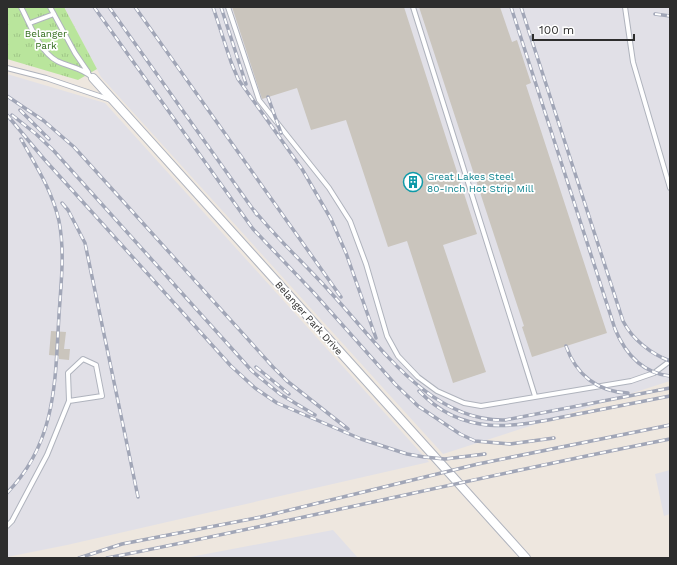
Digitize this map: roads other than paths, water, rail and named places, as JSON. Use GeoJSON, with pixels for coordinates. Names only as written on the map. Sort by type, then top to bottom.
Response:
{"type":"FeatureCollection","features":[{"type":"Feature","properties":{"kind":"street","name":"Belanger Park Drive"},"geometry":{"type":"LineString","coordinates":[[92,76],[526,558]]}},
{"type":"Feature","properties":{"kind":"lane"},"geometry":{"type":"LineString","coordinates":[[21,7],[44,50],[49,55],[56,60],[78,68],[92,76]]}},
{"type":"Feature","properties":{"kind":"lane"},"geometry":{"type":"LineString","coordinates":[[50,7],[75,53],[92,76]]}},
{"type":"Feature","properties":{"kind":"lane"},"geometry":{"type":"LineString","coordinates":[[228,7],[259,100],[329,188],[350,221],[366,264],[387,336],[398,356],[424,382],[447,397],[464,403],[481,406],[631,381],[654,373],[670,361]]}},
{"type":"Feature","properties":{"kind":"lane"},"geometry":{"type":"LineString","coordinates":[[413,7],[535,396]]}},
{"type":"Feature","properties":{"kind":"lane"},"geometry":{"type":"LineString","coordinates":[[625,7],[633,62],[670,188]]}},
{"type":"Feature","properties":{"kind":"lane"},"geometry":{"type":"LineString","coordinates":[[30,23],[54,14]]}},
{"type":"Feature","properties":{"kind":"lane"},"geometry":{"type":"LineString","coordinates":[[7,68],[46,78],[115,102]]}},
{"type":"Feature","properties":{"kind":"lane"},"geometry":{"type":"LineString","coordinates":[[7,526],[12,521],[47,455],[69,401],[68,372],[83,359],[96,365],[102,396],[69,401]]}},
{"type":"Feature","properties":{"kind":"railway"},"geometry":{"type":"LineString","coordinates":[[94,7],[253,229],[314,293],[395,384],[418,406],[460,434],[475,441],[510,444],[554,438]]}},
{"type":"Feature","properties":{"kind":"railway"},"geometry":{"type":"LineString","coordinates":[[109,7],[257,215]]}},
{"type":"Feature","properties":{"kind":"railway"},"geometry":{"type":"LineString","coordinates":[[135,7],[341,297]]}},
{"type":"Feature","properties":{"kind":"railway"},"geometry":{"type":"LineString","coordinates":[[213,7],[238,79],[302,169],[331,219],[346,253],[376,338]]}},
{"type":"Feature","properties":{"kind":"railway"},"geometry":{"type":"LineString","coordinates":[[221,7],[246,84]]}},
{"type":"Feature","properties":{"kind":"railway"},"geometry":{"type":"LineString","coordinates":[[511,7],[615,329],[629,354],[643,366],[651,371],[670,376]]}},
{"type":"Feature","properties":{"kind":"railway"},"geometry":{"type":"LineString","coordinates":[[521,7],[623,321],[631,334],[637,340],[649,350],[670,361]]}},
{"type":"Feature","properties":{"kind":"railway"},"geometry":{"type":"LineString","coordinates":[[655,14],[670,16]]}},
{"type":"Feature","properties":{"kind":"railway"},"geometry":{"type":"LineString","coordinates":[[7,96],[44,121],[74,147],[273,367],[287,381],[348,429]]}},
{"type":"Feature","properties":{"kind":"railway"},"geometry":{"type":"LineString","coordinates":[[268,97],[281,133]]}},
{"type":"Feature","properties":{"kind":"railway"},"geometry":{"type":"LineString","coordinates":[[20,110],[49,139]]}},
{"type":"Feature","properties":{"kind":"railway"},"geometry":{"type":"LineString","coordinates":[[7,115],[44,159],[231,366],[255,388],[277,403],[361,439],[407,454],[445,459],[485,454]]}},
{"type":"Feature","properties":{"kind":"railway"},"geometry":{"type":"LineString","coordinates":[[12,115],[54,151],[252,371],[280,394],[315,415]]}},
{"type":"Feature","properties":{"kind":"railway"},"geometry":{"type":"LineString","coordinates":[[7,493],[23,473],[36,453],[50,409],[56,363],[62,268],[61,233],[56,210],[43,178],[21,139]]}},
{"type":"Feature","properties":{"kind":"railway"},"geometry":{"type":"LineString","coordinates":[[62,203],[68,210],[85,243],[138,497]]}},
{"type":"Feature","properties":{"kind":"railway"},"geometry":{"type":"LineString","coordinates":[[254,210],[386,355],[407,376],[429,394],[452,408],[478,417],[505,420],[670,388]]}},
{"type":"Feature","properties":{"kind":"railway"},"geometry":{"type":"LineString","coordinates":[[566,346],[576,365],[590,380],[607,389],[628,393]]}},
{"type":"Feature","properties":{"kind":"railway"},"geometry":{"type":"LineString","coordinates":[[256,367],[289,394]]}},
{"type":"Feature","properties":{"kind":"railway"},"geometry":{"type":"LineString","coordinates":[[419,391],[437,407],[455,417],[474,423],[494,425],[514,425],[535,422],[670,396]]}},
{"type":"Feature","properties":{"kind":"railway"},"geometry":{"type":"LineString","coordinates":[[79,558],[122,544],[261,517],[478,464],[670,425]]}},
{"type":"Feature","properties":{"kind":"railway"},"geometry":{"type":"LineString","coordinates":[[107,558],[670,439]]}},
{"type":"Feature","properties":{"kind":"place","name":"Great Lakes Steel 80-Inch Hot Strip Mill"},"geometry":{"type":"Point","coordinates":[413,182]}},
{"type":"Feature","properties":{"kind":"park label","name":"Belanger Park"},"geometry":{"type":"Point","coordinates":[46,38]}}]}
